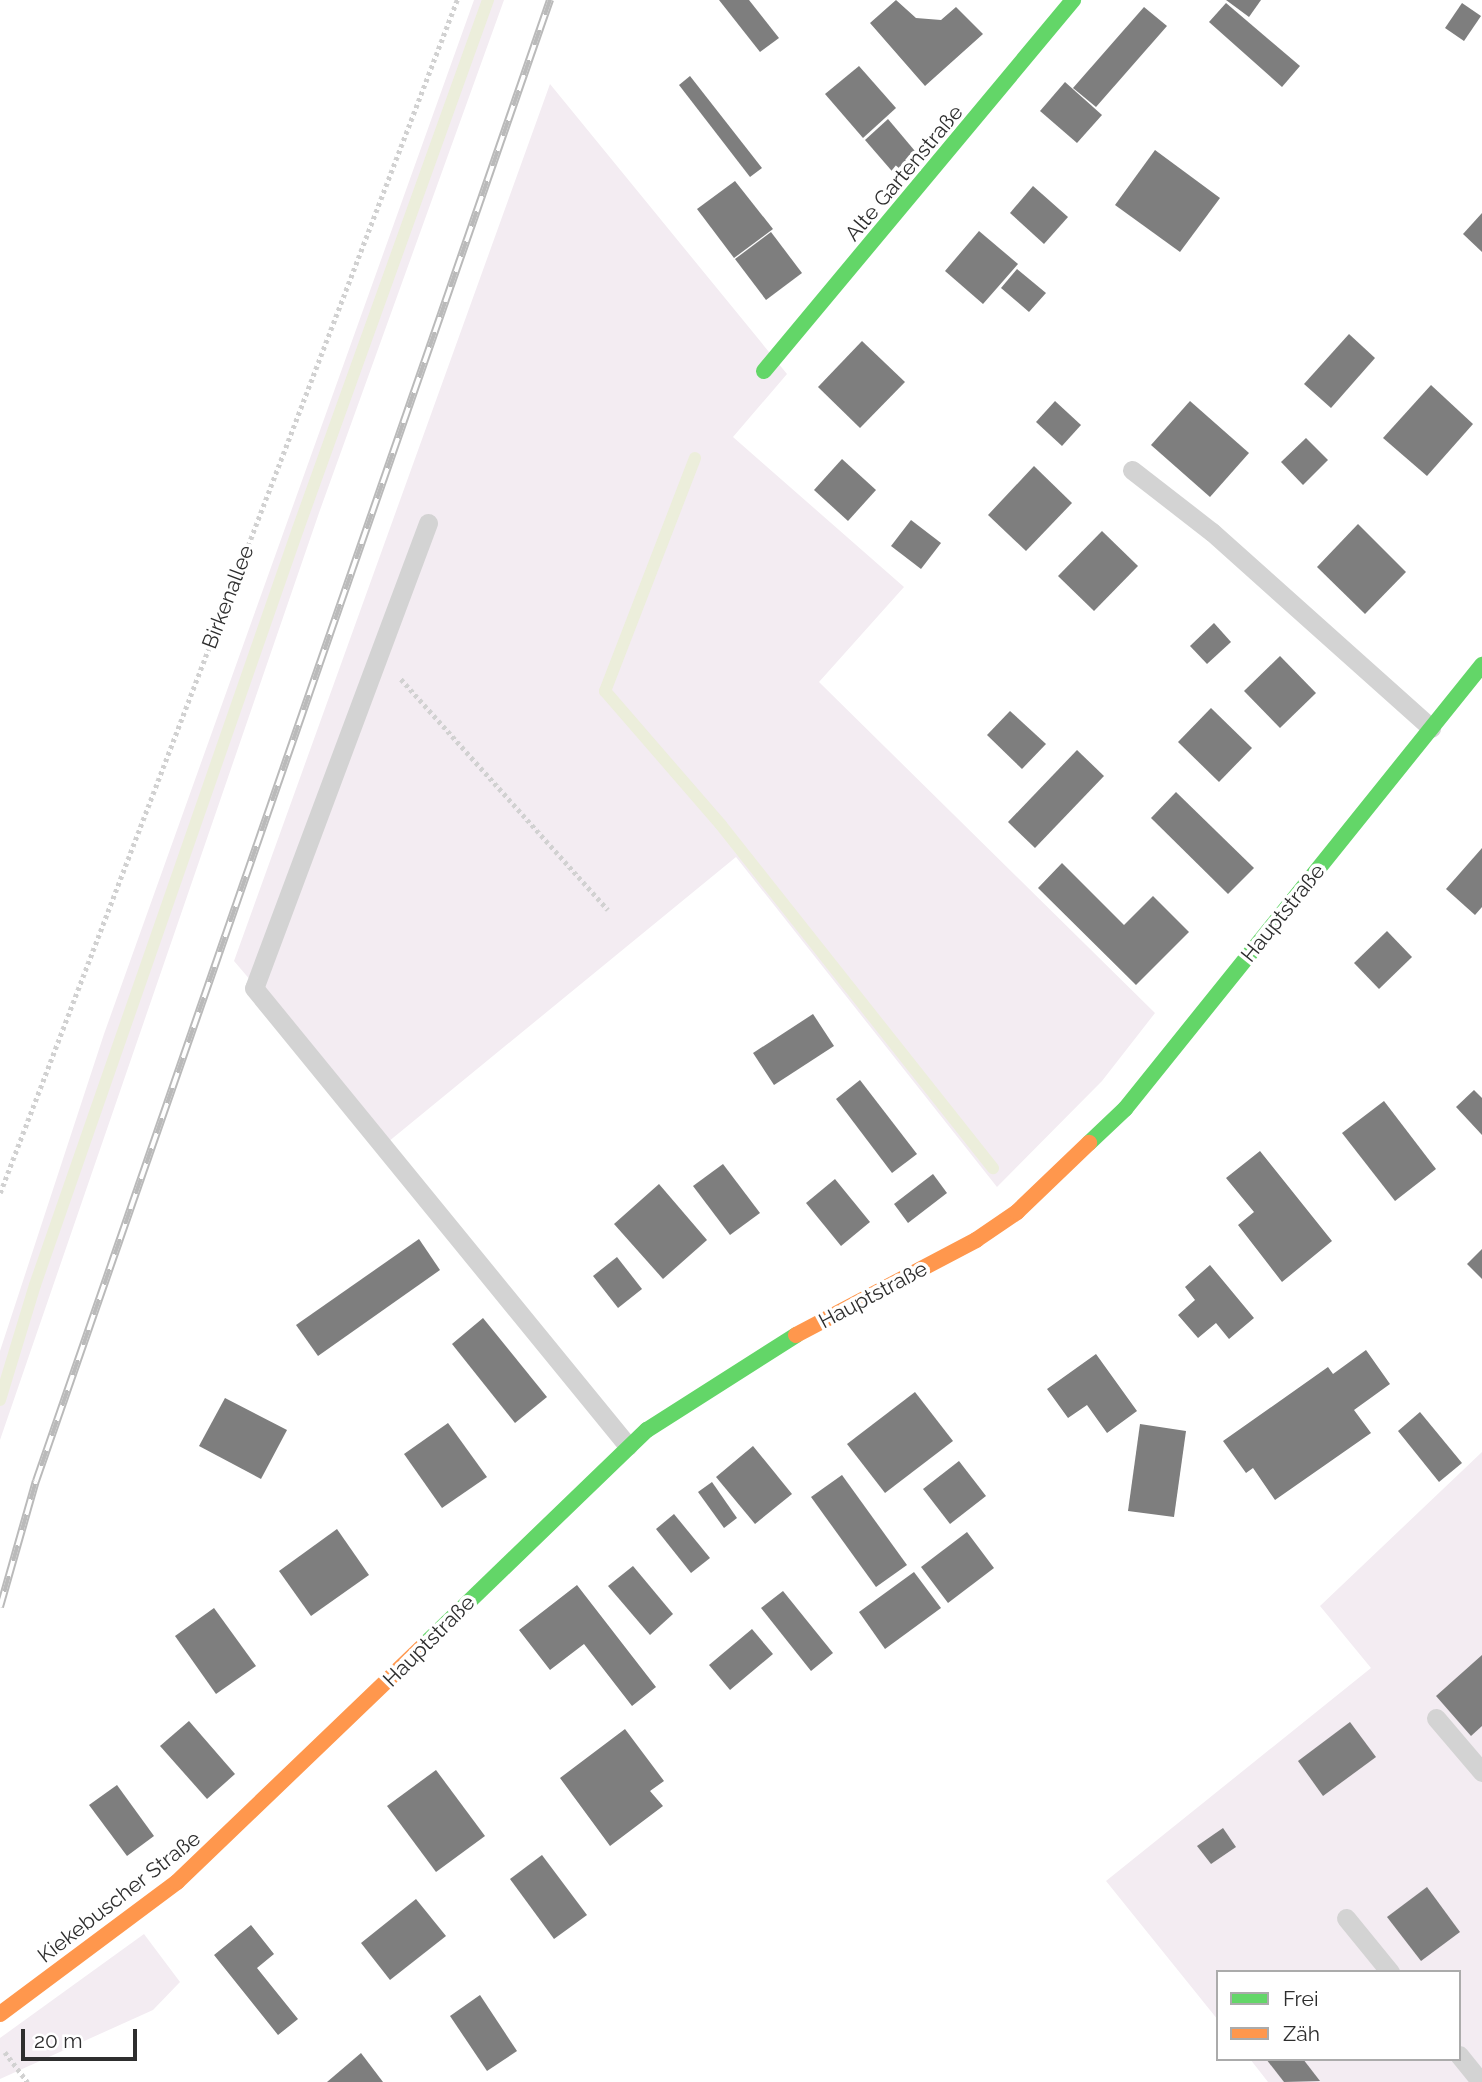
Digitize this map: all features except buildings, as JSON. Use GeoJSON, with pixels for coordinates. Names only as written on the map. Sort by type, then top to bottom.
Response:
{"type":"FeatureCollection","features":[{"type":"Feature","properties":{"kind":"street","name":"Alte Gartenstraße"},"geometry":{"type":"LineString","coordinates":[[764,371],[1073,0]]}},
{"type":"Feature","properties":{"kind":"street","name":"Hauptstraße"},"geometry":{"type":"LineString","coordinates":[[260,1807],[628,1446],[698,1393],[761,1354],[976,1240],[1017,1212],[1125,1109],[1482,665]]}},
{"type":"Feature","properties":{"kind":"street","name":"Kiekebuscher Straße"},"geometry":{"type":"LineString","coordinates":[[0,2014],[132,1919],[260,1807]]}},
{"type":"Feature","properties":{"kind":"lane"},"geometry":{"type":"LineString","coordinates":[[1132,470],[1212,532],[1431,728]]}},
{"type":"Feature","properties":{"kind":"lane"},"geometry":{"type":"LineString","coordinates":[[428,523],[254,988],[628,1446]]}},
{"type":"Feature","properties":{"kind":"lane"},"geometry":{"type":"LineString","coordinates":[[1436,1717],[1482,1772]]}},
{"type":"Feature","properties":{"kind":"lane"},"geometry":{"type":"LineString","coordinates":[[1346,1918],[1389,1970]]}},
{"type":"Feature","properties":{"kind":"lane"},"geometry":{"type":"LineString","coordinates":[[1461,2057],[1481,2082]]}},
{"type":"Feature","properties":{"kind":"path","name":"Birkenallee"},"geometry":{"type":"LineString","coordinates":[[0,1193],[457,0]]}},
{"type":"Feature","properties":{"kind":"path"},"geometry":{"type":"LineString","coordinates":[[379,654],[608,910]]}},
{"type":"Feature","properties":{"kind":"path"},"geometry":{"type":"LineString","coordinates":[[0,2046],[28,2082]]}},
{"type":"Feature","properties":{"kind":"shaded area"},"geometry":{"type":"Polygon","coordinates":[[[474,0],[504,0],[320,510],[0,1440],[0,1351],[104,1034],[474,0]]]}},
{"type":"Feature","properties":{"kind":"shaded area"},"geometry":{"type":"Polygon","coordinates":[[[550,84],[787,374],[733,437],[904,587],[819,682],[1155,1013],[1102,1081],[997,1187],[736,857],[388,1142],[234,961],[550,84]]]}},
{"type":"Feature","properties":{"kind":"shaded area"},"geometry":{"type":"Polygon","coordinates":[[[1482,1452],[1482,2082],[1268,2082],[1252,2061],[1461,2061],[1461,1970],[1216,1970],[1216,2018],[1106,1881],[1371,1668],[1320,1606],[1482,1452]]]}},
{"type":"Feature","properties":{"kind":"shaded area"},"geometry":{"type":"Polygon","coordinates":[[[144,1934],[180,1982],[153,2010],[0,2079],[0,2038],[144,1934]]]}},
{"type":"Feature","properties":{"kind":"waterway"},"geometry":{"type":"LineString","coordinates":[[0,1400],[35,1285],[298,529],[488,0]]}},
{"type":"Feature","properties":{"kind":"waterway"},"geometry":{"type":"LineString","coordinates":[[695,458],[605,691],[721,825],[993,1168]]}},
{"type":"Feature","properties":{"kind":"railway"},"geometry":{"type":"LineString","coordinates":[[0,1607],[36,1481],[550,0]]}},
{"type":"Feature","properties":{"kind":"traffic: fast"},"geometry":{"type":"LineString","coordinates":[[764,371],[1073,0]]}},
{"type":"Feature","properties":{"kind":"traffic: fast"},"geometry":{"type":"LineString","coordinates":[[1089,1143],[1125,1109],[1482,665]]}},
{"type":"Feature","properties":{"kind":"traffic: fast"},"geometry":{"type":"LineString","coordinates":[[424,1645],[647,1430],[796,1335]]}},
{"type":"Feature","properties":{"kind":"traffic: slow"},"geometry":{"type":"LineString","coordinates":[[796,1335],[976,1240],[1017,1212],[1089,1143]]}},
{"type":"Feature","properties":{"kind":"traffic: slow"},"geometry":{"type":"LineString","coordinates":[[0,2014],[177,1882],[424,1645]]}}]}
